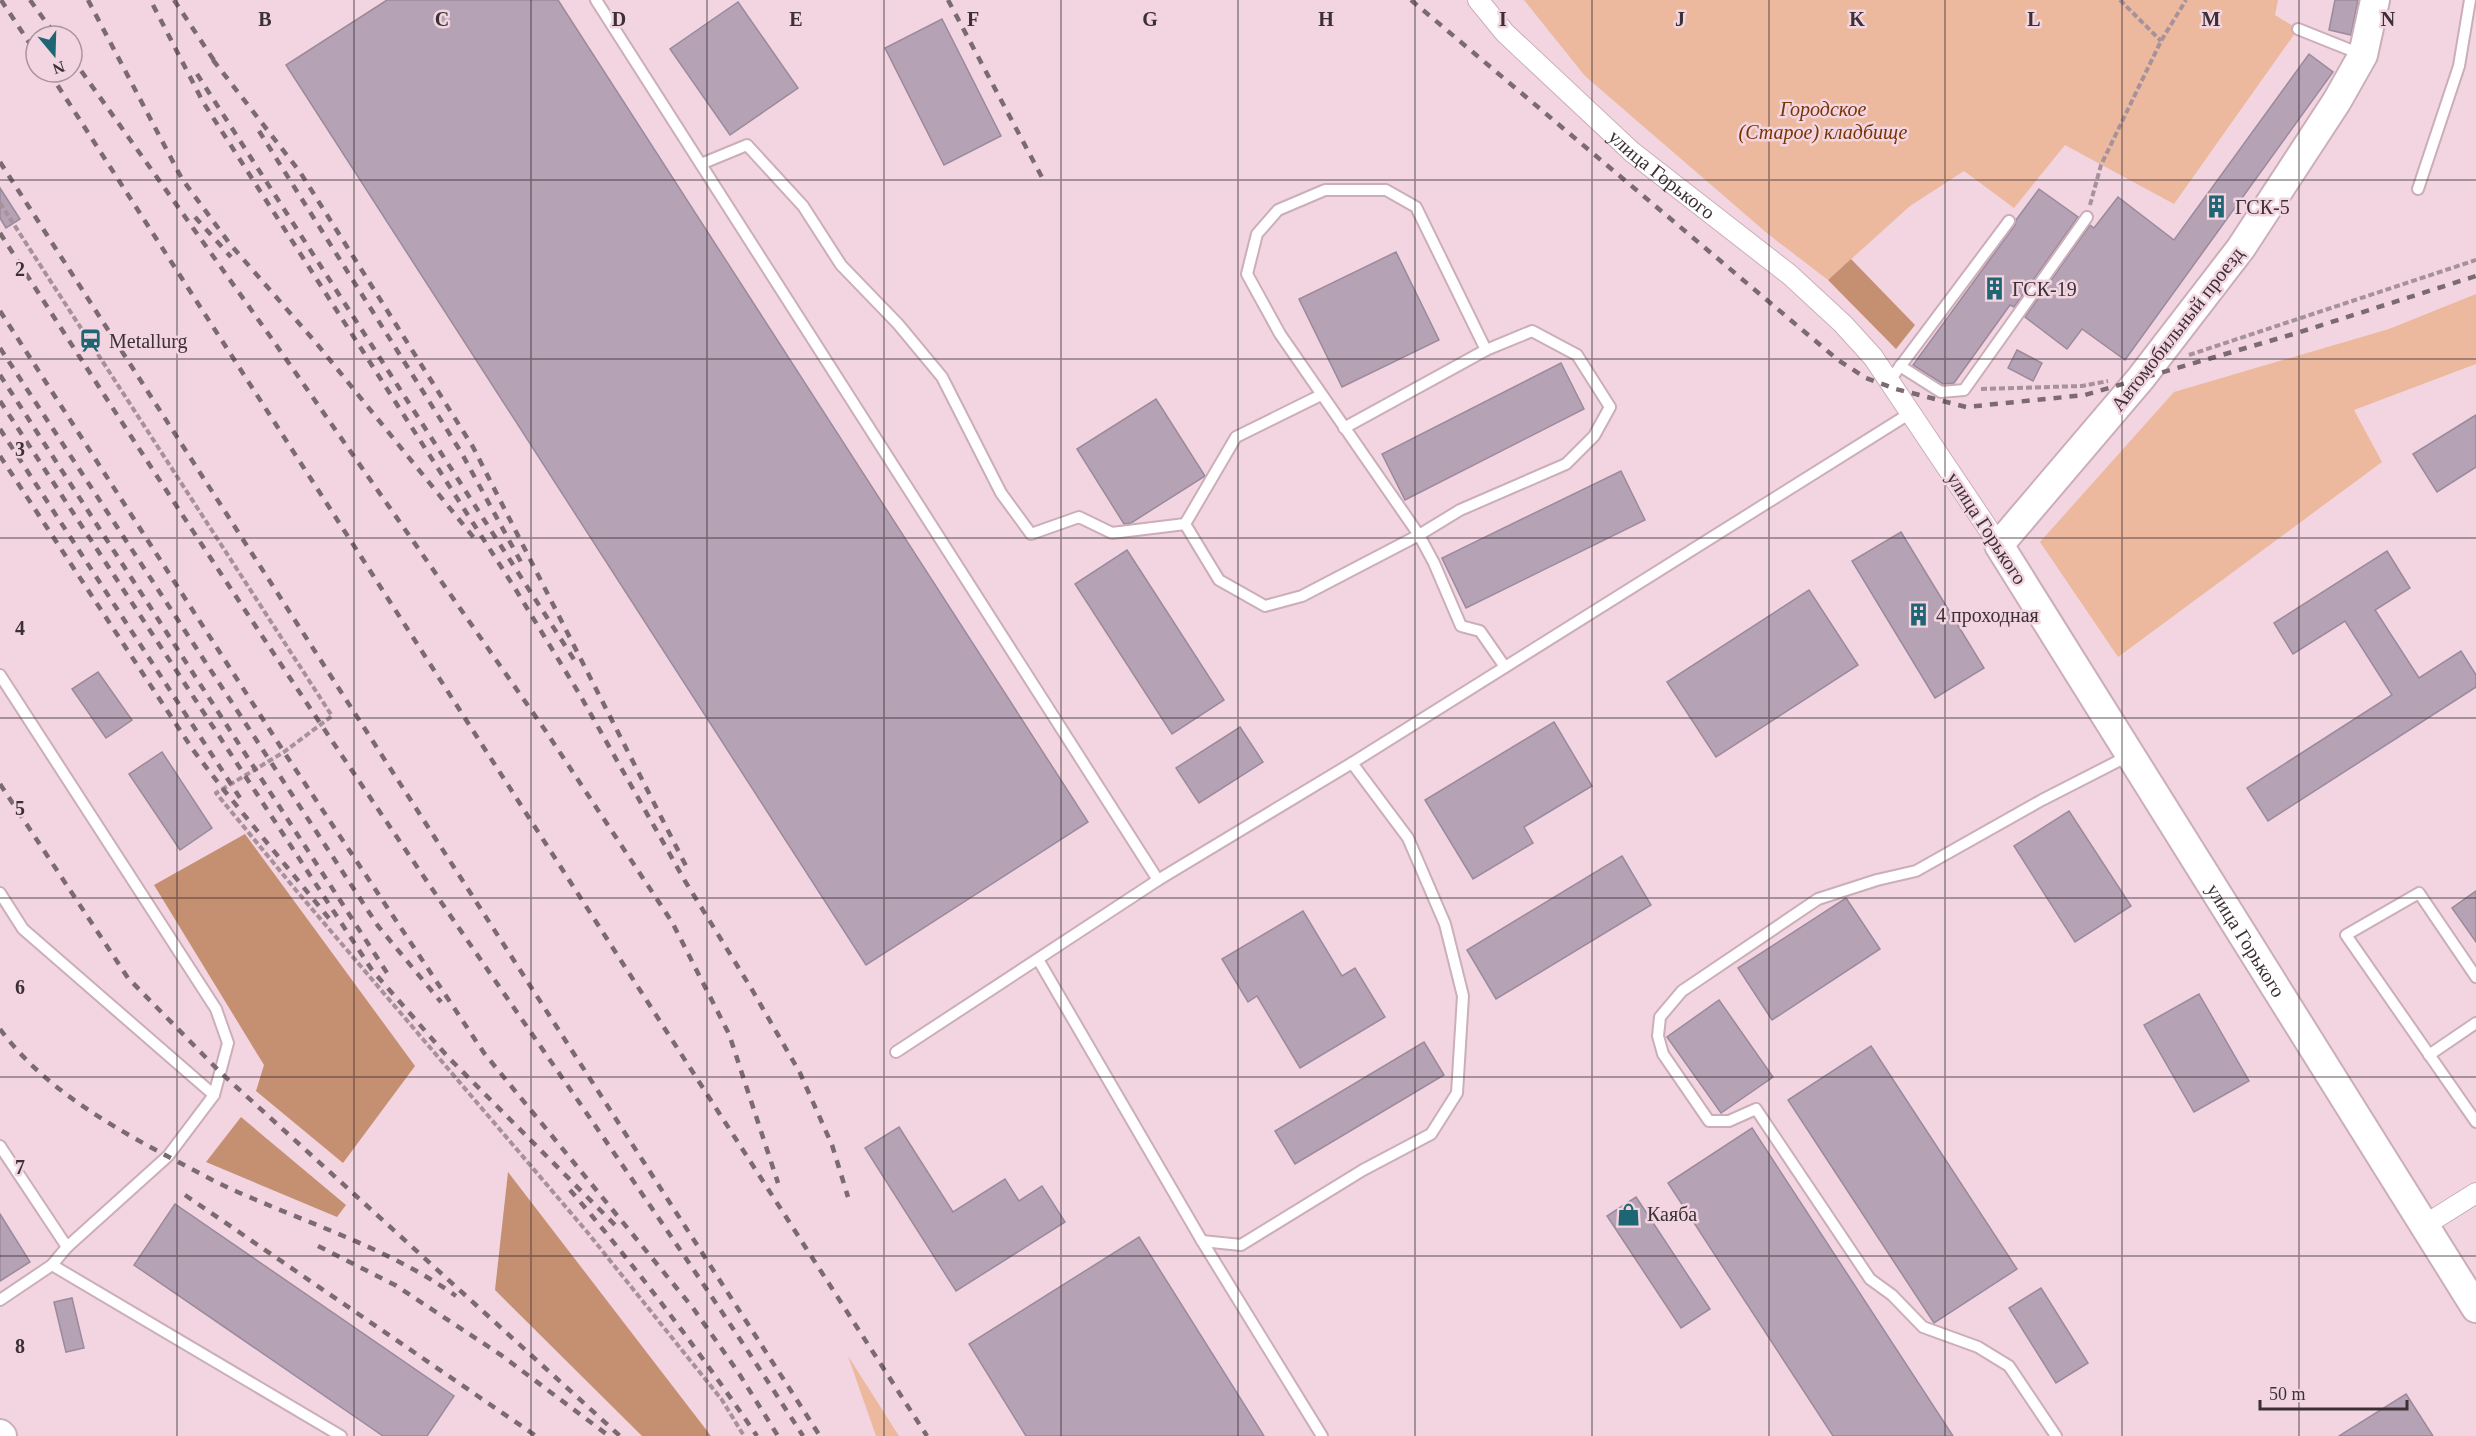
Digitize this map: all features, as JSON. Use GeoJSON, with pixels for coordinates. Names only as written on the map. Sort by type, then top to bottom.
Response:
{"type":"FeatureCollection","features":[{"type":"Feature","properties":{"kind":"main road","name":"Автомобильный проезд"},"geometry":{"type":"LineString","coordinates":[[1999,545],[2141,378],[2241,248],[2337,101],[2363,55],[2375,0]]}},
{"type":"Feature","properties":{"kind":"main road","name":"улица Горького"},"geometry":{"type":"LineString","coordinates":[[1999,545],[2476,1308]]}},
{"type":"Feature","properties":{"kind":"street","name":"улица Горького"},"geometry":{"type":"LineString","coordinates":[[1478,0],[1505,33],[1632,152],[1790,275],[1826,307],[1873,357],[1895,373],[1912,412],[1999,545]]}},
{"type":"Feature","properties":{"kind":"street"},"geometry":{"type":"LineString","coordinates":[[2425,1225],[2476,1194]]}},
{"type":"Feature","properties":{"kind":"lane"},"geometry":{"type":"LineString","coordinates":[[596,0],[1158,880]]}},
{"type":"Feature","properties":{"kind":"lane"},"geometry":{"type":"LineString","coordinates":[[2418,189],[2459,66],[2470,0]]}},
{"type":"Feature","properties":{"kind":"lane"},"geometry":{"type":"LineString","coordinates":[[2298,29],[2363,55]]}},
{"type":"Feature","properties":{"kind":"lane"},"geometry":{"type":"LineString","coordinates":[[700,164],[747,145],[803,206],[841,265],[898,324],[942,377],[1001,493],[1031,534],[1079,517],[1112,533],[1185,524]]}},
{"type":"Feature","properties":{"kind":"lane"},"geometry":{"type":"LineString","coordinates":[[1486,350],[1416,207],[1386,190],[1325,190],[1278,210],[1257,234],[1246,274],[1280,334],[1419,535],[1434,563],[1461,626],[1480,631],[1505,667]]}},
{"type":"Feature","properties":{"kind":"lane"},"geometry":{"type":"LineString","coordinates":[[2009,221],[1895,373],[1941,392],[1964,390],[2087,217]]}},
{"type":"Feature","properties":{"kind":"lane"},"geometry":{"type":"LineString","coordinates":[[1185,524],[1219,580],[1265,606],[1302,596],[1419,535],[1460,510],[1566,464],[1594,436],[1610,407],[1577,355],[1532,331],[1486,350],[1344,428]]}},
{"type":"Feature","properties":{"kind":"lane"},"geometry":{"type":"LineString","coordinates":[[1185,524],[1236,437],[1321,395]]}},
{"type":"Feature","properties":{"kind":"lane"},"geometry":{"type":"LineString","coordinates":[[896,1053],[1039,961],[1158,880],[1352,763],[1912,412]]}},
{"type":"Feature","properties":{"kind":"lane"},"geometry":{"type":"LineString","coordinates":[[0,675],[216,1009],[228,1042],[214,1095],[168,1156],[67,1247],[52,1265],[0,1300]]}},
{"type":"Feature","properties":{"kind":"lane"},"geometry":{"type":"LineString","coordinates":[[2056,1436],[2009,1366],[1978,1347],[1923,1327],[1892,1295],[1870,1279],[1756,1109],[1729,1121],[1709,1121],[1663,1054],[1658,1036],[1660,1017],[1682,991],[1818,899],[1877,880],[1916,871],[2042,800],[2130,755]]}},
{"type":"Feature","properties":{"kind":"lane"},"geometry":{"type":"LineString","coordinates":[[1202,1241],[1241,1245],[1363,1170],[1431,1134],[1456,1093],[1463,996],[1445,924],[1408,838],[1352,763]]}},
{"type":"Feature","properties":{"kind":"lane"},"geometry":{"type":"LineString","coordinates":[[2476,977],[2419,892],[2346,935],[2476,1122]]}},
{"type":"Feature","properties":{"kind":"lane"},"geometry":{"type":"LineString","coordinates":[[0,893],[23,928],[214,1095]]}},
{"type":"Feature","properties":{"kind":"lane"},"geometry":{"type":"LineString","coordinates":[[1039,961],[1202,1241],[1322,1436]]}},
{"type":"Feature","properties":{"kind":"lane"},"geometry":{"type":"LineString","coordinates":[[2429,1055],[2476,1023]]}},
{"type":"Feature","properties":{"kind":"lane"},"geometry":{"type":"LineString","coordinates":[[0,1146],[67,1247]]}},
{"type":"Feature","properties":{"kind":"lane"},"geometry":{"type":"LineString","coordinates":[[52,1265],[341,1436]]}},
{"type":"Feature","properties":{"kind":"path"},"geometry":{"type":"LineString","coordinates":[[2120,0],[2161,41]]}},
{"type":"Feature","properties":{"kind":"path"},"geometry":{"type":"LineString","coordinates":[[2087,217],[2101,165],[2161,41],[2186,0]]}},
{"type":"Feature","properties":{"kind":"path"},"geometry":{"type":"LineString","coordinates":[[0,204],[332,716],[284,752],[216,793],[588,1233],[722,1400],[744,1436]]}},
{"type":"Feature","properties":{"kind":"path"},"geometry":{"type":"LineString","coordinates":[[2181,358],[2476,260]]}},
{"type":"Feature","properties":{"kind":"path"},"geometry":{"type":"LineString","coordinates":[[1964,390],[2082,387],[2113,380]]}},
{"type":"Feature","properties":{"kind":"green space","name":"Городское (Старое) кладбище"},"geometry":{"type":"Polygon","coordinates":[[[1524,0],[2278,0],[2275,15],[2298,29],[2174,204],[2065,145],[2014,208],[1964,171],[1910,206],[1828,280],[1768,234],[1585,76],[1524,0]]]}},
{"type":"Feature","properties":{"kind":"green space"},"geometry":{"type":"Polygon","coordinates":[[[2476,294],[2476,364],[2354,410],[2382,462],[2118,657],[2040,542],[2174,392],[2389,329],[2476,294]]]}},
{"type":"Feature","properties":{"kind":"green space"},"geometry":{"type":"Polygon","coordinates":[[[848,1356],[899,1436],[876,1436],[848,1356]]]}},
{"type":"Feature","properties":{"kind":"shaded area"},"geometry":{"type":"Polygon","coordinates":[[[1851,259],[1915,325],[1896,349],[1828,280],[1851,259]]]}},
{"type":"Feature","properties":{"kind":"shaded area"},"geometry":{"type":"Polygon","coordinates":[[[245,834],[415,1066],[343,1163],[256,1091],[264,1065],[154,885],[245,834]]]}},
{"type":"Feature","properties":{"kind":"shaded area"},"geometry":{"type":"Polygon","coordinates":[[[241,1117],[346,1205],[337,1217],[206,1162],[241,1117]]]}},
{"type":"Feature","properties":{"kind":"shaded area"},"geometry":{"type":"Polygon","coordinates":[[[508,1172],[711,1436],[642,1436],[495,1290],[508,1172]]]}},
{"type":"Feature","properties":{"kind":"building"},"geometry":{"type":"Polygon","coordinates":[[[387,0],[558,0],[1088,822],[866,965],[286,65],[387,0]]]}},
{"type":"Feature","properties":{"kind":"building"},"geometry":{"type":"Polygon","coordinates":[[[2335,0],[2358,0],[2351,35],[2329,30],[2335,0]]]}},
{"type":"Feature","properties":{"kind":"building"},"geometry":{"type":"Polygon","coordinates":[[[738,2],[798,88],[730,135],[670,49],[738,2]]]}},
{"type":"Feature","properties":{"kind":"building"},"geometry":{"type":"Polygon","coordinates":[[[942,19],[1001,136],[944,165],[885,48],[942,19]]]}},
{"type":"Feature","properties":{"kind":"building"},"geometry":{"type":"Polygon","coordinates":[[[2309,54],[2333,72],[2125,360],[2082,329],[2067,349],[2025,317],[2090,225],[2094,228],[2118,197],[2174,240],[2309,54]]]}},
{"type":"Feature","properties":{"kind":"building"},"geometry":{"type":"Polygon","coordinates":[[[0,188],[20,219],[6,228],[0,218],[0,188]]]}},
{"type":"Feature","properties":{"kind":"building","name":"ГСК-19"},"geometry":{"type":"Polygon","coordinates":[[[2039,189],[2078,217],[2014,307],[2010,305],[1954,383],[1943,384],[1913,365],[2039,189]]]}},
{"type":"Feature","properties":{"kind":"building"},"geometry":{"type":"Polygon","coordinates":[[[1396,252],[1439,340],[1342,387],[1299,299],[1396,252]]]}},
{"type":"Feature","properties":{"kind":"building"},"geometry":{"type":"Polygon","coordinates":[[[2017,350],[2042,363],[2033,381],[2008,368],[2017,350]]]}},
{"type":"Feature","properties":{"kind":"building"},"geometry":{"type":"Polygon","coordinates":[[[1561,363],[1584,409],[1405,500],[1382,454],[1561,363]]]}},
{"type":"Feature","properties":{"kind":"building"},"geometry":{"type":"Polygon","coordinates":[[[1156,399],[1205,476],[1131,523],[1124,524],[1077,449],[1156,399]]]}},
{"type":"Feature","properties":{"kind":"building"},"geometry":{"type":"Polygon","coordinates":[[[2476,415],[2476,467],[2437,492],[2413,454],[2476,415]]]}},
{"type":"Feature","properties":{"kind":"building"},"geometry":{"type":"Polygon","coordinates":[[[1621,471],[1645,520],[1466,608],[1442,558],[1621,471]]]}},
{"type":"Feature","properties":{"kind":"building","name":"4 проходная"},"geometry":{"type":"Polygon","coordinates":[[[1901,532],[1984,668],[1935,698],[1852,561],[1901,532]]]}},
{"type":"Feature","properties":{"kind":"building"},"geometry":{"type":"Polygon","coordinates":[[[1127,550],[1224,700],[1172,734],[1075,584],[1127,550]]]}},
{"type":"Feature","properties":{"kind":"building"},"geometry":{"type":"Polygon","coordinates":[[[2387,551],[2410,588],[2375,610],[2419,678],[2461,651],[2476,675],[2476,687],[2268,821],[2247,788],[2392,695],[2345,621],[2293,654],[2274,623],[2387,551]]]}},
{"type":"Feature","properties":{"kind":"building"},"geometry":{"type":"Polygon","coordinates":[[[1809,590],[1858,665],[1716,757],[1667,682],[1809,590]]]}},
{"type":"Feature","properties":{"kind":"building"},"geometry":{"type":"Polygon","coordinates":[[[98,672],[132,720],[106,738],[72,689],[98,672]]]}},
{"type":"Feature","properties":{"kind":"building"},"geometry":{"type":"Polygon","coordinates":[[[1554,722],[1592,786],[1524,827],[1533,843],[1473,879],[1425,800],[1554,722]]]}},
{"type":"Feature","properties":{"kind":"building"},"geometry":{"type":"Polygon","coordinates":[[[1240,727],[1263,762],[1199,803],[1176,768],[1240,727]]]}},
{"type":"Feature","properties":{"kind":"building"},"geometry":{"type":"Polygon","coordinates":[[[162,752],[212,828],[180,850],[129,774],[162,752]]]}},
{"type":"Feature","properties":{"kind":"building"},"geometry":{"type":"Polygon","coordinates":[[[2069,811],[2131,906],[2075,942],[2014,846],[2069,811]]]}},
{"type":"Feature","properties":{"kind":"building"},"geometry":{"type":"Polygon","coordinates":[[[1622,856],[1651,905],[1496,999],[1467,950],[1622,856]]]}},
{"type":"Feature","properties":{"kind":"building"},"geometry":{"type":"Polygon","coordinates":[[[2476,891],[2476,942],[2452,908],[2476,891]]]}},
{"type":"Feature","properties":{"kind":"building"},"geometry":{"type":"Polygon","coordinates":[[[1846,898],[1880,949],[1772,1020],[1738,968],[1846,898]]]}},
{"type":"Feature","properties":{"kind":"building"},"geometry":{"type":"Polygon","coordinates":[[[1303,911],[1342,976],[1355,968],[1385,1017],[1300,1068],[1257,996],[1248,1002],[1222,959],[1303,911]]]}},
{"type":"Feature","properties":{"kind":"building"},"geometry":{"type":"Polygon","coordinates":[[[2199,994],[2249,1081],[2194,1112],[2144,1025],[2199,994]]]}},
{"type":"Feature","properties":{"kind":"building"},"geometry":{"type":"Polygon","coordinates":[[[1719,1000],[1773,1077],[1721,1113],[1667,1037],[1719,1000]]]}},
{"type":"Feature","properties":{"kind":"building"},"geometry":{"type":"Polygon","coordinates":[[[1424,1042],[1444,1075],[1295,1164],[1275,1131],[1424,1042]]]}},
{"type":"Feature","properties":{"kind":"building"},"geometry":{"type":"Polygon","coordinates":[[[1871,1046],[2017,1269],[1934,1323],[1788,1100],[1871,1046]]]}},
{"type":"Feature","properties":{"kind":"building"},"geometry":{"type":"Polygon","coordinates":[[[899,1127],[953,1212],[1005,1179],[1019,1201],[1042,1186],[1065,1222],[956,1291],[865,1148],[899,1127]]]}},
{"type":"Feature","properties":{"kind":"building"},"geometry":{"type":"Polygon","coordinates":[[[1752,1128],[1953,1436],[1833,1436],[1668,1183],[1752,1128]]]}},
{"type":"Feature","properties":{"kind":"building"},"geometry":{"type":"Polygon","coordinates":[[[1636,1197],[1710,1309],[1681,1328],[1607,1216],[1636,1197]]]}},
{"type":"Feature","properties":{"kind":"building"},"geometry":{"type":"Polygon","coordinates":[[[175,1204],[454,1396],[427,1436],[383,1436],[134,1265],[175,1204]]]}},
{"type":"Feature","properties":{"kind":"building"},"geometry":{"type":"Polygon","coordinates":[[[0,1214],[30,1262],[0,1281],[0,1214]]]}},
{"type":"Feature","properties":{"kind":"building"},"geometry":{"type":"Polygon","coordinates":[[[1139,1237],[1264,1436],[1026,1436],[969,1344],[1139,1237]]]}},
{"type":"Feature","properties":{"kind":"building"},"geometry":{"type":"Polygon","coordinates":[[[2041,1288],[2088,1363],[2056,1383],[2009,1308],[2041,1288]]]}},
{"type":"Feature","properties":{"kind":"building"},"geometry":{"type":"Polygon","coordinates":[[[72,1298],[84,1348],[66,1352],[54,1302],[72,1298]]]}},
{"type":"Feature","properties":{"kind":"building"},"geometry":{"type":"Polygon","coordinates":[[[2406,1394],[2433,1436],[2339,1436],[2406,1394]]]}},
{"type":"Feature","properties":{"kind":"railway"},"geometry":{"type":"LineString","coordinates":[[1,0],[24,35]]}},
{"type":"Feature","properties":{"kind":"railway"},"geometry":{"type":"LineString","coordinates":[[30,0],[47,24]]}},
{"type":"Feature","properties":{"kind":"railway"},"geometry":{"type":"LineString","coordinates":[[88,0],[182,179],[230,244],[317,344],[474,538]]}},
{"type":"Feature","properties":{"kind":"railway"},"geometry":{"type":"LineString","coordinates":[[174,0],[217,65]]}},
{"type":"Feature","properties":{"kind":"railway"},"geometry":{"type":"LineString","coordinates":[[948,0],[1045,183]]}},
{"type":"Feature","properties":{"kind":"railway"},"geometry":{"type":"LineString","coordinates":[[1411,0],[1838,360],[1866,378],[1896,389],[1966,407],[2085,395],[2297,333],[2476,276]]}},
{"type":"Feature","properties":{"kind":"railway"},"geometry":{"type":"LineString","coordinates":[[153,5],[203,102],[516,590],[580,695],[685,881],[751,988],[800,1073],[832,1145],[848,1197]]}},
{"type":"Feature","properties":{"kind":"railway"},"geometry":{"type":"LineString","coordinates":[[213,60],[300,172],[473,447],[686,866]]}},
{"type":"Feature","properties":{"kind":"railway"},"geometry":{"type":"LineString","coordinates":[[197,74],[575,661]]}},
{"type":"Feature","properties":{"kind":"railway"},"geometry":{"type":"LineString","coordinates":[[84,75],[545,730],[672,922],[729,1034],[778,1183]]}},
{"type":"Feature","properties":{"kind":"railway"},"geometry":{"type":"LineString","coordinates":[[57,84],[927,1436]]}},
{"type":"Feature","properties":{"kind":"railway"},"geometry":{"type":"LineString","coordinates":[[259,131],[461,452],[522,564]]}},
{"type":"Feature","properties":{"kind":"railway"},"geometry":{"type":"LineString","coordinates":[[0,162],[820,1436]]}},
{"type":"Feature","properties":{"kind":"railway"},"geometry":{"type":"LineString","coordinates":[[195,217],[231,257]]}},
{"type":"Feature","properties":{"kind":"railway"},"geometry":{"type":"LineString","coordinates":[[0,233],[280,663],[674,1241],[803,1436]]}},
{"type":"Feature","properties":{"kind":"railway"},"geometry":{"type":"LineString","coordinates":[[0,311],[284,752],[484,1053],[693,1308],[738,1372],[778,1436]]}},
{"type":"Feature","properties":{"kind":"railway"},"geometry":{"type":"LineString","coordinates":[[0,348],[378,926],[441,1002]]}},
{"type":"Feature","properties":{"kind":"railway"},"geometry":{"type":"LineString","coordinates":[[0,375],[391,979]]}},
{"type":"Feature","properties":{"kind":"railway"},"geometry":{"type":"LineString","coordinates":[[0,401],[372,970],[448,1057],[615,1225]]}},
{"type":"Feature","properties":{"kind":"railway"},"geometry":{"type":"LineString","coordinates":[[0,429],[242,801]]}},
{"type":"Feature","properties":{"kind":"railway"},"geometry":{"type":"LineString","coordinates":[[0,456],[193,750],[332,922]]}},
{"type":"Feature","properties":{"kind":"railway"},"geometry":{"type":"LineString","coordinates":[[0,784],[128,978],[221,1073],[620,1436]]}},
{"type":"Feature","properties":{"kind":"railway"},"geometry":{"type":"LineString","coordinates":[[0,1029],[35,1068],[55,1085],[75,1101],[119,1129],[226,1186],[381,1253],[432,1280],[456,1296]]}},
{"type":"Feature","properties":{"kind":"railway"},"geometry":{"type":"LineString","coordinates":[[570,1190],[667,1310],[757,1436]]}},
{"type":"Feature","properties":{"kind":"railway"},"geometry":{"type":"LineString","coordinates":[[185,1195],[536,1436]]}},
{"type":"Feature","properties":{"kind":"railway"},"geometry":{"type":"LineString","coordinates":[[318,1246],[395,1285],[501,1355],[609,1436]]}},
{"type":"Feature","properties":{"kind":"place","name":"ГСК-5"},"geometry":{"type":"Point","coordinates":[2217,207]}},
{"type":"Feature","properties":{"kind":"place","name":"ГСК-19"},"geometry":{"type":"Point","coordinates":[1994,289]}},
{"type":"Feature","properties":{"kind":"place","name":"Metallurg"},"geometry":{"type":"Point","coordinates":[91,341]}},
{"type":"Feature","properties":{"kind":"place","name":"4 проходная"},"geometry":{"type":"Point","coordinates":[1918,615]}},
{"type":"Feature","properties":{"kind":"place","name":"Каяба"},"geometry":{"type":"Point","coordinates":[1629,1214]}}]}
